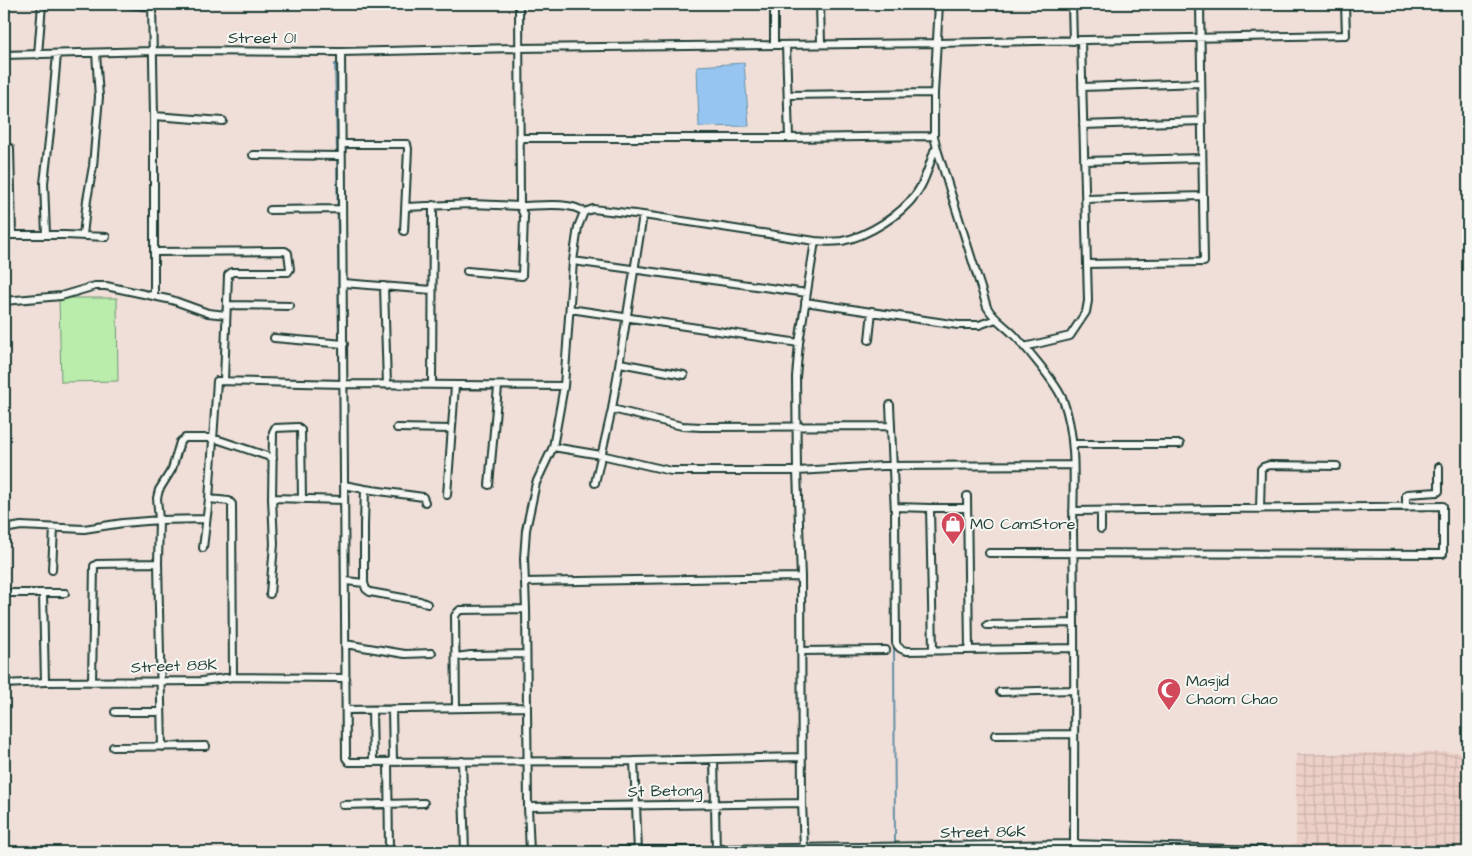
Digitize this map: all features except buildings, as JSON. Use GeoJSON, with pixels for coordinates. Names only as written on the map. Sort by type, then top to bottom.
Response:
{"type":"FeatureCollection","features":[{"type":"Feature","properties":{"kind":"street"},"geometry":{"type":"LineString","coordinates":[[38,55],[42,4]]}},
{"type":"Feature","properties":{"kind":"street"},"geometry":{"type":"LineString","coordinates":[[128,4],[152,5],[154,296]]}},
{"type":"Feature","properties":{"kind":"street"},"geometry":{"type":"LineString","coordinates":[[467,271],[522,276],[524,216],[520,206],[519,4]]}},
{"type":"Feature","properties":{"kind":"street"},"geometry":{"type":"LineString","coordinates":[[774,4],[774,45]]}},
{"type":"Feature","properties":{"kind":"street"},"geometry":{"type":"LineString","coordinates":[[820,4],[821,44]]}},
{"type":"Feature","properties":{"kind":"street"},"geometry":{"type":"LineString","coordinates":[[939,4],[934,93],[934,136],[937,149],[988,307],[996,320],[1024,347],[1052,383],[1062,399],[1070,425],[1073,444],[1074,852]]}},
{"type":"Feature","properties":{"kind":"street"},"geometry":{"type":"LineString","coordinates":[[1072,4],[1073,41]]}},
{"type":"Feature","properties":{"kind":"street"},"geometry":{"type":"LineString","coordinates":[[1087,264],[1204,262],[1200,4]]}},
{"type":"Feature","properties":{"kind":"street","name":"Street 01"},"geometry":{"type":"LineString","coordinates":[[4,55],[153,52],[341,52],[1346,35],[1345,4]]}},
{"type":"Feature","properties":{"kind":"street"},"geometry":{"type":"LineString","coordinates":[[1024,347],[1070,336],[1086,312],[1088,301],[1081,40]]}},
{"type":"Feature","properties":{"kind":"street"},"geometry":{"type":"LineString","coordinates":[[786,45],[789,138]]}},
{"type":"Feature","properties":{"kind":"street"},"geometry":{"type":"LineString","coordinates":[[341,52],[342,144],[337,157],[341,209],[343,283],[340,344],[344,384],[346,758],[348,762],[634,761],[802,757]]}},
{"type":"Feature","properties":{"kind":"street"},"geometry":{"type":"LineString","coordinates":[[83,235],[99,97],[96,53]]}},
{"type":"Feature","properties":{"kind":"street"},"geometry":{"type":"LineString","coordinates":[[46,234],[44,182],[57,54]]}},
{"type":"Feature","properties":{"kind":"street"},"geometry":{"type":"LineString","coordinates":[[1082,87],[1202,83]]}},
{"type":"Feature","properties":{"kind":"street"},"geometry":{"type":"LineString","coordinates":[[788,95],[934,93]]}},
{"type":"Feature","properties":{"kind":"street"},"geometry":{"type":"LineString","coordinates":[[154,116],[223,121]]}},
{"type":"Feature","properties":{"kind":"street"},"geometry":{"type":"LineString","coordinates":[[1083,126],[1202,121]]}},
{"type":"Feature","properties":{"kind":"street"},"geometry":{"type":"LineString","coordinates":[[520,138],[934,136]]}},
{"type":"Feature","properties":{"kind":"street"},"geometry":{"type":"LineString","coordinates":[[342,144],[408,144],[404,231]]}},
{"type":"Feature","properties":{"kind":"street"},"geometry":{"type":"LineString","coordinates":[[10,148],[12,235]]}},
{"type":"Feature","properties":{"kind":"street"},"geometry":{"type":"LineString","coordinates":[[530,852],[524,558],[526,530],[536,483],[553,447],[564,386],[573,260],[578,227],[584,212],[593,209],[643,215],[815,242],[833,242],[855,238],[896,214],[916,194],[927,174],[934,151],[937,149]]}},
{"type":"Feature","properties":{"kind":"street"},"geometry":{"type":"LineString","coordinates":[[253,155],[337,157]]}},
{"type":"Feature","properties":{"kind":"street"},"geometry":{"type":"LineString","coordinates":[[1084,161],[1202,158]]}},
{"type":"Feature","properties":{"kind":"street"},"geometry":{"type":"LineString","coordinates":[[1085,199],[1203,196]]}},
{"type":"Feature","properties":{"kind":"street"},"geometry":{"type":"LineString","coordinates":[[406,207],[470,204],[562,205],[579,208],[584,212]]}},
{"type":"Feature","properties":{"kind":"street"},"geometry":{"type":"LineString","coordinates":[[432,385],[433,205]]}},
{"type":"Feature","properties":{"kind":"street"},"geometry":{"type":"LineString","coordinates":[[270,210],[341,209]]}},
{"type":"Feature","properties":{"kind":"street"},"geometry":{"type":"LineString","coordinates":[[595,483],[612,409],[643,215]]}},
{"type":"Feature","properties":{"kind":"street"},"geometry":{"type":"LineString","coordinates":[[4,235],[46,234],[106,237]]}},
{"type":"Feature","properties":{"kind":"street"},"geometry":{"type":"LineString","coordinates":[[804,848],[802,803],[801,577],[796,377],[799,343],[815,242]]}},
{"type":"Feature","properties":{"kind":"street"},"geometry":{"type":"LineString","coordinates":[[154,252],[284,251],[288,253],[290,269],[288,272],[230,272],[228,275],[224,380]]}},
{"type":"Feature","properties":{"kind":"street"},"geometry":{"type":"LineString","coordinates":[[573,260],[807,294]]}},
{"type":"Feature","properties":{"kind":"street"},"geometry":{"type":"LineString","coordinates":[[343,283],[432,290]]}},
{"type":"Feature","properties":{"kind":"street"},"geometry":{"type":"LineString","coordinates":[[4,301],[61,296],[100,286],[172,300],[208,313],[226,315]]}},
{"type":"Feature","properties":{"kind":"street"},"geometry":{"type":"LineString","coordinates":[[384,286],[387,385]]}},
{"type":"Feature","properties":{"kind":"street"},"geometry":{"type":"LineString","coordinates":[[805,302],[958,325],[979,325],[996,320]]}},
{"type":"Feature","properties":{"kind":"street"},"geometry":{"type":"LineString","coordinates":[[227,305],[290,306]]}},
{"type":"Feature","properties":{"kind":"street"},"geometry":{"type":"LineString","coordinates":[[570,309],[799,343]]}},
{"type":"Feature","properties":{"kind":"street"},"geometry":{"type":"LineString","coordinates":[[869,340],[872,311]]}},
{"type":"Feature","properties":{"kind":"street"},"geometry":{"type":"LineString","coordinates":[[274,338],[340,344]]}},
{"type":"Feature","properties":{"kind":"street"},"geometry":{"type":"LineString","coordinates":[[620,363],[684,375]]}},
{"type":"Feature","properties":{"kind":"street"},"geometry":{"type":"LineString","coordinates":[[203,548],[209,499],[217,381],[498,387],[564,386]]}},
{"type":"Feature","properties":{"kind":"street"},"geometry":{"type":"LineString","coordinates":[[447,495],[455,386]]}},
{"type":"Feature","properties":{"kind":"street"},"geometry":{"type":"LineString","coordinates":[[489,485],[498,387]]}},
{"type":"Feature","properties":{"kind":"street"},"geometry":{"type":"LineString","coordinates":[[890,405],[895,507],[896,643],[899,648],[907,651],[1074,648]]}},
{"type":"Feature","properties":{"kind":"street"},"geometry":{"type":"LineString","coordinates":[[612,409],[682,426],[890,426]]}},
{"type":"Feature","properties":{"kind":"street"},"geometry":{"type":"LineString","coordinates":[[270,594],[274,544],[272,498],[273,432],[275,428],[298,427],[301,430],[302,498]]}},
{"type":"Feature","properties":{"kind":"street"},"geometry":{"type":"LineString","coordinates":[[397,428],[452,429]]}},
{"type":"Feature","properties":{"kind":"street"},"geometry":{"type":"LineString","coordinates":[[162,747],[158,563],[159,520],[157,498],[160,490],[172,469],[180,442],[185,438],[213,438],[273,458]]}},
{"type":"Feature","properties":{"kind":"street"},"geometry":{"type":"LineString","coordinates":[[1073,444],[1180,444]]}},
{"type":"Feature","properties":{"kind":"street"},"geometry":{"type":"LineString","coordinates":[[553,447],[601,454],[671,471],[797,471],[892,466],[1073,465]]}},
{"type":"Feature","properties":{"kind":"street"},"geometry":{"type":"LineString","coordinates":[[1260,509],[1261,470],[1263,467],[1337,466]]}},
{"type":"Feature","properties":{"kind":"street"},"geometry":{"type":"LineString","coordinates":[[1406,507],[1407,494],[1439,491],[1439,467]]}},
{"type":"Feature","properties":{"kind":"street"},"geometry":{"type":"LineString","coordinates":[[344,485],[414,495],[423,497],[425,502]]}},
{"type":"Feature","properties":{"kind":"street"},"geometry":{"type":"LineString","coordinates":[[365,489],[364,583],[366,589],[370,592],[427,604]]}},
{"type":"Feature","properties":{"kind":"street"},"geometry":{"type":"LineString","coordinates":[[967,496],[969,650]]}},
{"type":"Feature","properties":{"kind":"street"},"geometry":{"type":"LineString","coordinates":[[272,498],[344,500]]}},
{"type":"Feature","properties":{"kind":"street"},"geometry":{"type":"LineString","coordinates":[[209,499],[229,500],[232,504],[233,677]]}},
{"type":"Feature","properties":{"kind":"street"},"geometry":{"type":"LineString","coordinates":[[989,553],[1443,554],[1443,506],[1073,511]]}},
{"type":"Feature","properties":{"kind":"street"},"geometry":{"type":"LineString","coordinates":[[895,507],[967,508]]}},
{"type":"Feature","properties":{"kind":"street"},"geometry":{"type":"LineString","coordinates":[[930,508],[933,650]]}},
{"type":"Feature","properties":{"kind":"street"},"geometry":{"type":"LineString","coordinates":[[1101,511],[1101,529]]}},
{"type":"Feature","properties":{"kind":"street"},"geometry":{"type":"LineString","coordinates":[[4,530],[21,526],[84,529],[159,520],[206,519]]}},
{"type":"Feature","properties":{"kind":"street"},"geometry":{"type":"LineString","coordinates":[[52,570],[54,528]]}},
{"type":"Feature","properties":{"kind":"street"},"geometry":{"type":"LineString","coordinates":[[92,682],[94,566],[97,564],[158,563]]}},
{"type":"Feature","properties":{"kind":"street"},"geometry":{"type":"LineString","coordinates":[[525,582],[801,577]]}},
{"type":"Feature","properties":{"kind":"street"},"geometry":{"type":"LineString","coordinates":[[346,581],[364,583]]}},
{"type":"Feature","properties":{"kind":"street"},"geometry":{"type":"LineString","coordinates":[[4,592],[65,593]]}},
{"type":"Feature","properties":{"kind":"street"},"geometry":{"type":"LineString","coordinates":[[43,594],[44,682]]}},
{"type":"Feature","properties":{"kind":"street"},"geometry":{"type":"LineString","coordinates":[[456,707],[455,616],[457,612],[460,610],[526,609]]}},
{"type":"Feature","properties":{"kind":"street"},"geometry":{"type":"LineString","coordinates":[[987,625],[1073,623]]}},
{"type":"Feature","properties":{"kind":"street"},"geometry":{"type":"LineString","coordinates":[[345,644],[405,654],[432,653]]}},
{"type":"Feature","properties":{"kind":"street"},"geometry":{"type":"LineString","coordinates":[[801,651],[886,650]]}},
{"type":"Feature","properties":{"kind":"street"},"geometry":{"type":"LineString","coordinates":[[456,657],[526,654]]}},
{"type":"Feature","properties":{"kind":"street","name":"Street 88K"},"geometry":{"type":"LineString","coordinates":[[4,684],[202,681],[233,677],[346,678]]}},
{"type":"Feature","properties":{"kind":"street"},"geometry":{"type":"LineString","coordinates":[[1000,692],[1074,690]]}},
{"type":"Feature","properties":{"kind":"street"},"geometry":{"type":"LineString","coordinates":[[346,710],[527,707]]}},
{"type":"Feature","properties":{"kind":"street"},"geometry":{"type":"LineString","coordinates":[[389,852],[392,709]]}},
{"type":"Feature","properties":{"kind":"street"},"geometry":{"type":"LineString","coordinates":[[372,710],[372,762]]}},
{"type":"Feature","properties":{"kind":"street"},"geometry":{"type":"LineString","coordinates":[[115,712],[161,712]]}},
{"type":"Feature","properties":{"kind":"street"},"geometry":{"type":"LineString","coordinates":[[996,735],[1074,734]]}},
{"type":"Feature","properties":{"kind":"street"},"geometry":{"type":"LineString","coordinates":[[113,747],[206,746]]}},
{"type":"Feature","properties":{"kind":"street"},"geometry":{"type":"LineString","coordinates":[[714,760],[716,851]]}},
{"type":"Feature","properties":{"kind":"street"},"geometry":{"type":"LineString","coordinates":[[462,761],[465,852]]}},
{"type":"Feature","properties":{"kind":"street"},"geometry":{"type":"LineString","coordinates":[[634,761],[638,851]]}},
{"type":"Feature","properties":{"kind":"street"},"geometry":{"type":"LineString","coordinates":[[343,805],[424,803]]}},
{"type":"Feature","properties":{"kind":"street","name":"St Betong"},"geometry":{"type":"LineString","coordinates":[[528,808],[802,803]]}},
{"type":"Feature","properties":{"kind":"street","name":"Street 86K"},"geometry":{"type":"LineString","coordinates":[[502,852],[716,851],[804,848],[1005,849],[1032,845],[1074,844],[1261,850],[1264,852]]}},
{"type":"Feature","properties":{"kind":"street"},"geometry":{"type":"LineString","coordinates":[[1032,845],[1032,852]]}},
{"type":"Feature","properties":{"kind":"shaded area"},"geometry":{"type":"Polygon","coordinates":[[[1468,752],[1468,852],[1269,852],[1269,845],[1296,844],[1296,754],[1468,752]]]}},
{"type":"Feature","properties":{"kind":"green space"},"geometry":{"type":"Polygon","coordinates":[[[59,298],[117,298],[118,381],[61,382],[59,298]]]}},
{"type":"Feature","properties":{"kind":"water"},"geometry":{"type":"Polygon","coordinates":[[[744,63],[749,126],[699,127],[697,66],[744,63]]]}},
{"type":"Feature","properties":{"kind":"waterway"},"geometry":{"type":"LineString","coordinates":[[335,64],[337,153]]}},
{"type":"Feature","properties":{"kind":"waterway"},"geometry":{"type":"LineString","coordinates":[[337,158],[339,341]]}},
{"type":"Feature","properties":{"kind":"waterway"},"geometry":{"type":"LineString","coordinates":[[339,345],[340,378]]}},
{"type":"Feature","properties":{"kind":"waterway"},"geometry":{"type":"LineString","coordinates":[[894,645],[895,842]]}},
{"type":"Feature","properties":{"kind":"place","name":"MO CamStore"},"geometry":{"type":"Point","coordinates":[953,545]}},
{"type":"Feature","properties":{"kind":"place","name":"Masjid Chaom Chao"},"geometry":{"type":"Point","coordinates":[1169,711]}}]}
